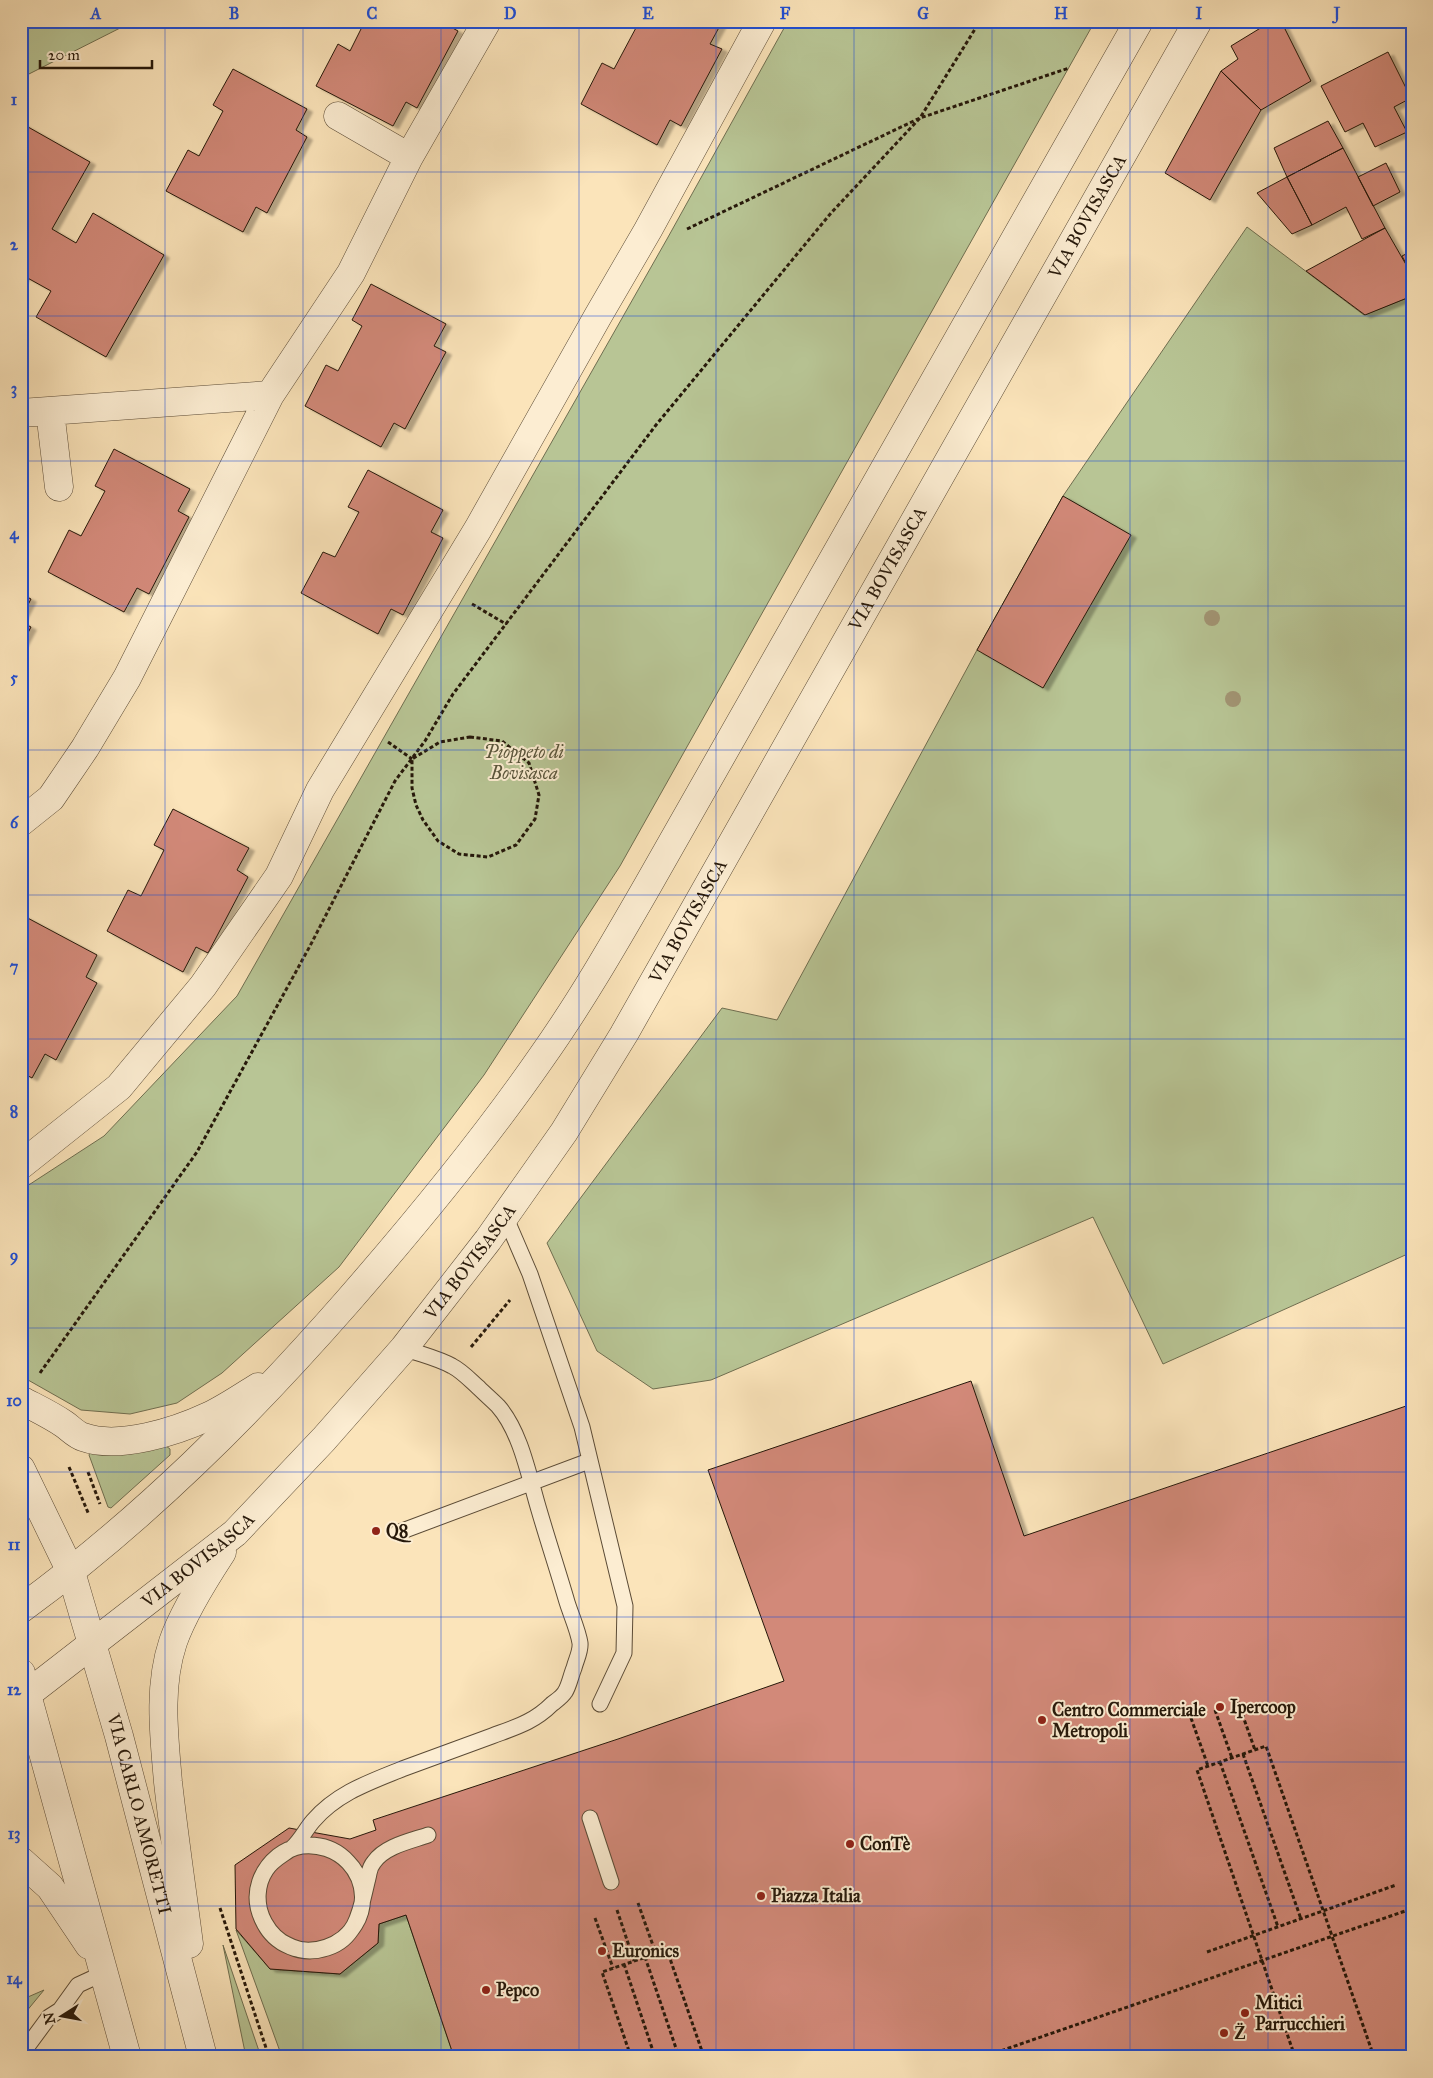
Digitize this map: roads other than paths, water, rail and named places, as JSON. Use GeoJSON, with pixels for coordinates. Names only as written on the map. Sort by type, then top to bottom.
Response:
{"type":"FeatureCollection","features":[{"type":"Feature","properties":{"kind":"street"},"geometry":{"type":"LineString","coordinates":[[21,822],[51,798],[85,748],[127,678],[270,395],[351,272],[409,157],[488,21]]}},
{"type":"Feature","properties":{"kind":"street"},"geometry":{"type":"LineString","coordinates":[[21,1165],[119,1087],[203,986],[279,876],[320,790],[478,529],[648,230],[762,21]]}},
{"type":"Feature","properties":{"kind":"street"},"geometry":{"type":"LineString","coordinates":[[21,1609],[71,1572],[209,1451],[290,1368],[381,1264],[483,1138],[543,1056],[580,1000],[648,885],[1138,21]]}},
{"type":"Feature","properties":{"kind":"street","name":"VIA BOVISASCA"},"geometry":{"type":"LineString","coordinates":[[23,1689],[92,1645],[235,1533],[324,1438],[404,1348],[506,1216],[564,1132],[624,1034],[1198,21]]}},
{"type":"Feature","properties":{"kind":"street"},"geometry":{"type":"LineString","coordinates":[[338,116],[409,157]]}},
{"type":"Feature","properties":{"kind":"street"},"geometry":{"type":"LineString","coordinates":[[21,412],[270,395]]}},
{"type":"Feature","properties":{"kind":"street"},"geometry":{"type":"LineString","coordinates":[[50,411],[59,487]]}},
{"type":"Feature","properties":{"kind":"street"},"geometry":{"type":"LineString","coordinates":[[28,1390],[64,1424],[82,1437],[96,1440],[123,1440],[162,1433],[194,1423],[219,1411],[290,1368]]}},
{"type":"Feature","properties":{"kind":"street","name":"VIA CARLO AMORETTI"},"geometry":{"type":"LineString","coordinates":[[21,1469],[71,1572],[119,1736],[204,2057]]}},
{"type":"Feature","properties":{"kind":"street"},"geometry":{"type":"LineString","coordinates":[[204,2057],[171,1811],[163,1731],[164,1693],[173,1642],[202,1583],[235,1533]]}},
{"type":"Feature","properties":{"kind":"street"},"geometry":{"type":"LineString","coordinates":[[23,1689],[127,2057]]}},
{"type":"Feature","properties":{"kind":"street"},"geometry":{"type":"LineString","coordinates":[[21,1861],[50,1887],[103,1968]]}},
{"type":"Feature","properties":{"kind":"lane"},"geometry":{"type":"LineString","coordinates":[[506,1216],[533,1283],[582,1427],[625,1606],[624,1653],[600,1704]]}},
{"type":"Feature","properties":{"kind":"lane"},"geometry":{"type":"LineString","coordinates":[[292,1848],[316,1818],[349,1791],[537,1719],[566,1692],[581,1646],[519,1443],[500,1408],[455,1367],[404,1348]]}},
{"type":"Feature","properties":{"kind":"lane"},"geometry":{"type":"LineString","coordinates":[[397,1533],[590,1461]]}},
{"type":"Feature","properties":{"kind":"lane"},"geometry":{"type":"LineString","coordinates":[[590,1818],[611,1882]]}},
{"type":"Feature","properties":{"kind":"lane"},"geometry":{"type":"LineString","coordinates":[[362,1897],[371,1866],[376,1858],[385,1851],[428,1835]]}},
{"type":"Feature","properties":{"kind":"lane"},"geometry":{"type":"LineString","coordinates":[[309,1845],[326,1847],[340,1855],[352,1866],[360,1880],[361,1913],[353,1928],[342,1940],[327,1948],[311,1951],[295,1949],[280,1942],[268,1930],[260,1915],[257,1899],[260,1882],[267,1868],[278,1856],[292,1848],[309,1845]]}},
{"type":"Feature","properties":{"kind":"lane"},"geometry":{"type":"LineString","coordinates":[[260,1915],[268,1930],[280,1941],[295,1949]]}},
{"type":"Feature","properties":{"kind":"lane"},"geometry":{"type":"LineString","coordinates":[[311,1951],[327,1948],[342,1940],[353,1928]]}},
{"type":"Feature","properties":{"kind":"lane"},"geometry":{"type":"LineString","coordinates":[[21,2055],[49,2017],[60,2010],[78,1985],[103,1968]]}},
{"type":"Feature","properties":{"kind":"place","name":"Q8"},"geometry":{"type":"Point","coordinates":[376,1531]}},
{"type":"Feature","properties":{"kind":"place","name":"Ipercoop"},"geometry":{"type":"Point","coordinates":[1220,1707]}},
{"type":"Feature","properties":{"kind":"place","name":"Centro Commerciale Metropoli"},"geometry":{"type":"Point","coordinates":[1042,1720]}},
{"type":"Feature","properties":{"kind":"place","name":"ConTè"},"geometry":{"type":"Point","coordinates":[850,1844]}},
{"type":"Feature","properties":{"kind":"place","name":"Piazza Italia"},"geometry":{"type":"Point","coordinates":[761,1896]}},
{"type":"Feature","properties":{"kind":"place","name":"Euronics"},"geometry":{"type":"Point","coordinates":[602,1951]}},
{"type":"Feature","properties":{"kind":"place","name":"Pepco"},"geometry":{"type":"Point","coordinates":[486,1990]}},
{"type":"Feature","properties":{"kind":"place","name":"Mitici Parrucchieri"},"geometry":{"type":"Point","coordinates":[1245,2013]}},
{"type":"Feature","properties":{"kind":"place","name":"Z̈"},"geometry":{"type":"Point","coordinates":[1224,2033]}},
{"type":"Feature","properties":{"kind":"park label","name":"Pioppeto di Bovisasca"},"geometry":{"type":"Point","coordinates":[524,762]}}]}
